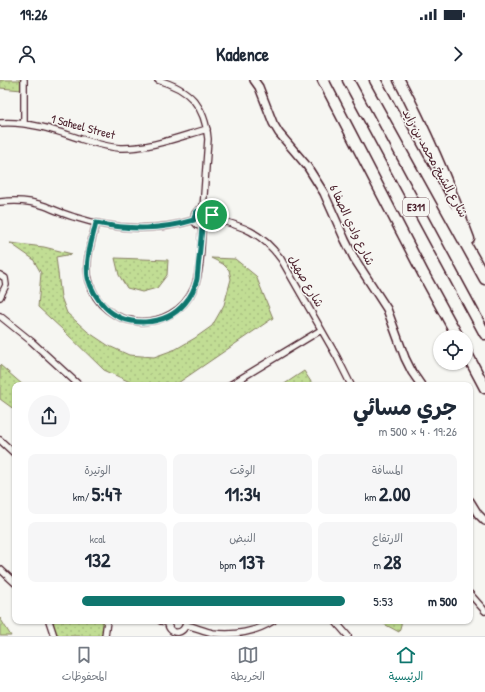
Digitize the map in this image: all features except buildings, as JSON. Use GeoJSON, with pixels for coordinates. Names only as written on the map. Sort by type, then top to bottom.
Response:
{"type":"FeatureCollection","features":[{"type":"Feature","properties":{"kind":"highway","name":"E311"},"geometry":{"type":"LineString","coordinates":[[348,80],[485,334]]}},
{"type":"Feature","properties":{"kind":"highway","name":"شارع الشيخ محمد بن زايد"},"geometry":{"type":"LineString","coordinates":[[375,80],[485,279]]}},
{"type":"Feature","properties":{"kind":"highway"},"geometry":{"type":"LineString","coordinates":[[399,80],[420,121],[453,197],[480,269]]}},
{"type":"Feature","properties":{"kind":"highway"},"geometry":{"type":"LineString","coordinates":[[323,81],[454,330]]}},
{"type":"Feature","properties":{"kind":"highway"},"geometry":{"type":"LineString","coordinates":[[473,365],[485,388]]}},
{"type":"Feature","properties":{"kind":"street"},"geometry":{"type":"LineString","coordinates":[[24,80],[24,123]]}},
{"type":"Feature","properties":{"kind":"street"},"geometry":{"type":"LineString","coordinates":[[158,80],[168,83],[188,94],[201,110],[205,120],[207,129],[207,152],[203,209]]}},
{"type":"Feature","properties":{"kind":"street","name":"شارع وادي الصفا 6"},"geometry":{"type":"LineString","coordinates":[[254,80],[279,133],[307,166],[324,193],[354,258],[387,309],[405,358],[419,382]]}},
{"type":"Feature","properties":{"kind":"street","name":"1 Saheel Street"},"geometry":{"type":"LineString","coordinates":[[0,123],[24,123],[48,128],[101,145],[119,148],[144,147],[207,129]]}},
{"type":"Feature","properties":{"kind":"street"},"geometry":{"type":"LineString","coordinates":[[0,202],[21,201],[34,203],[72,217],[109,226],[159,228],[194,220]]}},
{"type":"Feature","properties":{"kind":"street"},"geometry":{"type":"LineString","coordinates":[[203,209],[210,213],[212,221],[208,226],[202,228],[197,225],[194,217],[197,211],[203,209]]}},
{"type":"Feature","properties":{"kind":"street","name":"شارع صهيل"},"geometry":{"type":"LineString","coordinates":[[212,218],[252,231],[268,244],[281,259],[337,357],[350,382]]}},
{"type":"Feature","properties":{"kind":"street"},"geometry":{"type":"LineString","coordinates":[[96,223],[87,267],[93,291],[99,301],[108,310],[118,316],[141,322],[165,318],[184,304],[191,294],[195,287],[198,274],[202,228]]}},
{"type":"Feature","properties":{"kind":"street"},"geometry":{"type":"LineString","coordinates":[[0,275],[5,278],[6,285],[0,297]]}},
{"type":"Feature","properties":{"kind":"street"},"geometry":{"type":"LineString","coordinates":[[0,316],[31,341],[76,382]]}},
{"type":"Feature","properties":{"kind":"street"},"geometry":{"type":"LineString","coordinates":[[235,382],[321,330]]}},
{"type":"Feature","properties":{"kind":"street"},"geometry":{"type":"LineString","coordinates":[[0,440],[12,451]]}},
{"type":"Feature","properties":{"kind":"street"},"geometry":{"type":"LineString","coordinates":[[473,508],[485,521]]}},
{"type":"Feature","properties":{"kind":"street"},"geometry":{"type":"LineString","coordinates":[[0,569],[12,580]]}},
{"type":"Feature","properties":{"kind":"street"},"geometry":{"type":"LineString","coordinates":[[473,600],[485,611]]}},
{"type":"Feature","properties":{"kind":"street"},"geometry":{"type":"LineString","coordinates":[[50,624],[54,636]]}},
{"type":"Feature","properties":{"kind":"street"},"geometry":{"type":"LineString","coordinates":[[105,636],[107,624]]}},
{"type":"Feature","properties":{"kind":"street"},"geometry":{"type":"LineString","coordinates":[[168,624],[175,634],[181,632],[186,624]]}},
{"type":"Feature","properties":{"kind":"street"},"geometry":{"type":"LineString","coordinates":[[189,624],[214,633],[252,634],[268,624]]}},
{"type":"Feature","properties":{"kind":"street"},"geometry":{"type":"LineString","coordinates":[[338,624],[348,636]]}},
{"type":"Feature","properties":{"kind":"green space"},"geometry":{"type":"Polygon","coordinates":[[[0,80],[22,80],[22,90],[0,88],[0,80]]]}},
{"type":"Feature","properties":{"kind":"green space"},"geometry":{"type":"Polygon","coordinates":[[[10,243],[44,247],[72,254],[56,257],[61,297],[67,313],[88,332],[109,346],[129,355],[154,357],[176,349],[212,326],[224,305],[231,279],[229,270],[223,264],[211,258],[235,259],[256,276],[273,318],[179,382],[130,382],[104,370],[38,307],[41,273],[33,259],[10,243]]]}},
{"type":"Feature","properties":{"kind":"green space"},"geometry":{"type":"Polygon","coordinates":[[[115,258],[168,260],[167,275],[157,288],[142,292],[127,288],[119,275],[115,258]]]}},
{"type":"Feature","properties":{"kind":"green space"},"geometry":{"type":"Polygon","coordinates":[[[0,365],[20,382],[12,382],[12,408],[0,399],[0,365]]]}},
{"type":"Feature","properties":{"kind":"green space"},"geometry":{"type":"Polygon","coordinates":[[[304,371],[311,382],[288,382],[304,371]]]}},
{"type":"Feature","properties":{"kind":"green space"},"geometry":{"type":"Polygon","coordinates":[[[0,618],[11,636],[0,636],[0,618]]]}},
{"type":"Feature","properties":{"kind":"green space"},"geometry":{"type":"Polygon","coordinates":[[[51,624],[104,624],[102,636],[56,636],[51,624]]]}},
{"type":"Feature","properties":{"kind":"green space"},"geometry":{"type":"Polygon","coordinates":[[[384,624],[401,624],[399,632],[384,624]]]}},
{"type":"Feature","properties":{"kind":"route"},"geometry":{"type":"LineString","coordinates":[[203,209],[212,215],[212,221],[210,224],[202,228],[198,274],[195,287],[184,304],[175,312],[165,318],[141,322],[118,316],[108,310],[99,301],[90,285],[87,267],[96,223],[109,226],[134,228],[159,228],[194,220],[197,211],[203,209]]}}]}
